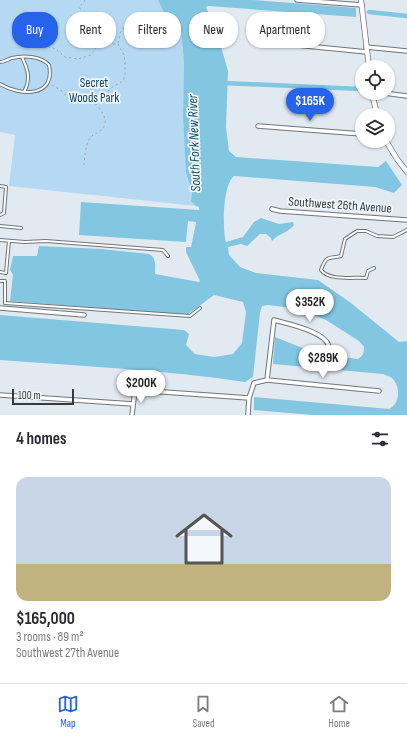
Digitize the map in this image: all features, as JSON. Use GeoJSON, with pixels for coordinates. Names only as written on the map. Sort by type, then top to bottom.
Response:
{"type":"FeatureCollection","features":[{"type":"Feature","properties":{"kind":"street"},"geometry":{"type":"LineString","coordinates":[[297,0],[361,2],[368,60]]}},
{"type":"Feature","properties":{"kind":"street"},"geometry":{"type":"LineString","coordinates":[[325,47],[407,51]]}},
{"type":"Feature","properties":{"kind":"street"},"geometry":{"type":"LineString","coordinates":[[395,94],[407,96]]}},
{"type":"Feature","properties":{"kind":"street"},"geometry":{"type":"LineString","coordinates":[[258,126],[355,133]]}},
{"type":"Feature","properties":{"kind":"street"},"geometry":{"type":"LineString","coordinates":[[391,148],[407,172]]}},
{"type":"Feature","properties":{"kind":"street","name":"Southwest 26th Avenue"},"geometry":{"type":"LineString","coordinates":[[272,209],[407,220]]}},
{"type":"Feature","properties":{"kind":"street"},"geometry":{"type":"LineString","coordinates":[[0,308],[84,315]]}},
{"type":"Feature","properties":{"kind":"street"},"geometry":{"type":"LineString","coordinates":[[266,380],[274,320],[315,333],[327,341],[329,346]]}},
{"type":"Feature","properties":{"kind":"street"},"geometry":{"type":"LineString","coordinates":[[248,415],[249,398],[254,383],[266,380],[379,391]]}},
{"type":"Feature","properties":{"kind":"street"},"geometry":{"type":"LineString","coordinates":[[132,415],[135,390],[249,398]]}},
{"type":"Feature","properties":{"kind":"street"},"geometry":{"type":"LineString","coordinates":[[0,395],[133,404]]}},
{"type":"Feature","properties":{"kind":"lane"},"geometry":{"type":"LineString","coordinates":[[22,57],[29,77],[24,92]]}},
{"type":"Feature","properties":{"kind":"lane"},"geometry":{"type":"LineString","coordinates":[[0,62],[22,57],[36,58],[47,63],[50,69],[50,76],[44,88],[36,92],[10,90],[0,84]]}},
{"type":"Feature","properties":{"kind":"lane"},"geometry":{"type":"LineString","coordinates":[[0,186],[6,187],[4,213],[0,215]]}},
{"type":"Feature","properties":{"kind":"lane"},"geometry":{"type":"LineString","coordinates":[[0,196],[5,197]]}},
{"type":"Feature","properties":{"kind":"lane"},"geometry":{"type":"LineString","coordinates":[[0,226],[21,228]]}},
{"type":"Feature","properties":{"kind":"lane"},"geometry":{"type":"LineString","coordinates":[[374,268],[368,271],[366,278],[336,277],[322,272],[321,270],[330,257],[341,256],[345,239],[356,231],[366,231],[377,236],[393,238],[407,230]]}},
{"type":"Feature","properties":{"kind":"lane"},"geometry":{"type":"LineString","coordinates":[[0,240],[25,242],[46,241],[163,250],[168,256]]}},
{"type":"Feature","properties":{"kind":"lane"},"geometry":{"type":"LineString","coordinates":[[0,272],[6,273],[9,241]]}},
{"type":"Feature","properties":{"kind":"lane"},"geometry":{"type":"LineString","coordinates":[[0,281],[5,281],[5,302],[190,316],[200,308]]}},
{"type":"Feature","properties":{"kind":"path"},"geometry":{"type":"LineString","coordinates":[[81,12],[78,7],[85,0]]}},
{"type":"Feature","properties":{"kind":"path"},"geometry":{"type":"LineString","coordinates":[[47,83],[62,91],[73,104],[80,98],[93,101],[100,100],[111,88],[123,81],[125,75],[124,54],[118,44],[121,30],[124,28]]}},
{"type":"Feature","properties":{"kind":"path"},"geometry":{"type":"LineString","coordinates":[[52,48],[56,49],[64,57],[78,59],[91,55],[96,48]]}},
{"type":"Feature","properties":{"kind":"path"},"geometry":{"type":"LineString","coordinates":[[84,166],[89,140],[92,136],[101,131],[104,126],[105,119],[100,109],[93,101]]}},
{"type":"Feature","properties":{"kind":"green space","name":"Secret Woods Park"},"geometry":{"type":"Polygon","coordinates":[[[0,0],[158,0],[164,12],[124,12],[124,48],[181,48],[181,31],[184,62],[183,117],[186,173],[192,192],[191,201],[196,206],[9,186],[15,135],[0,132],[0,0]]]}},
{"type":"Feature","properties":{"kind":"water","name":"South Fork New River"},"geometry":{"type":"Polygon","coordinates":[[[158,0],[253,0],[356,8],[356,17],[325,15],[325,12],[289,12],[208,6],[206,7],[208,12],[189,12],[189,48],[221,48],[228,71],[226,127],[229,151],[236,157],[378,167],[386,161],[402,185],[394,193],[375,187],[234,176],[230,181],[224,207],[224,227],[226,242],[243,237],[254,222],[261,218],[279,224],[293,222],[294,225],[292,228],[272,241],[266,234],[260,234],[247,246],[241,244],[228,247],[229,255],[240,267],[256,273],[318,280],[351,303],[399,342],[407,341],[407,415],[313,415],[254,410],[254,397],[389,409],[393,407],[397,399],[398,390],[395,382],[392,378],[383,374],[273,364],[275,337],[315,353],[358,359],[363,354],[364,347],[359,341],[326,320],[299,309],[268,305],[262,306],[253,377],[245,382],[153,371],[0,360],[0,315],[184,330],[189,334],[186,345],[195,354],[214,357],[233,354],[242,343],[246,312],[243,302],[214,295],[187,315],[10,301],[13,275],[10,270],[13,256],[37,256],[39,246],[101,249],[149,254],[154,260],[155,274],[200,281],[186,252],[186,247],[191,247],[196,222],[188,221],[186,242],[79,235],[81,202],[199,210],[199,207],[191,201],[192,192],[186,173],[183,117],[184,62],[181,12],[164,12],[158,0]]]}},
{"type":"Feature","properties":{"kind":"waterway"},"geometry":{"type":"LineString","coordinates":[[369,12],[407,16]]}},
{"type":"Feature","properties":{"kind":"waterway"},"geometry":{"type":"LineString","coordinates":[[224,83],[355,89]]}}]}
